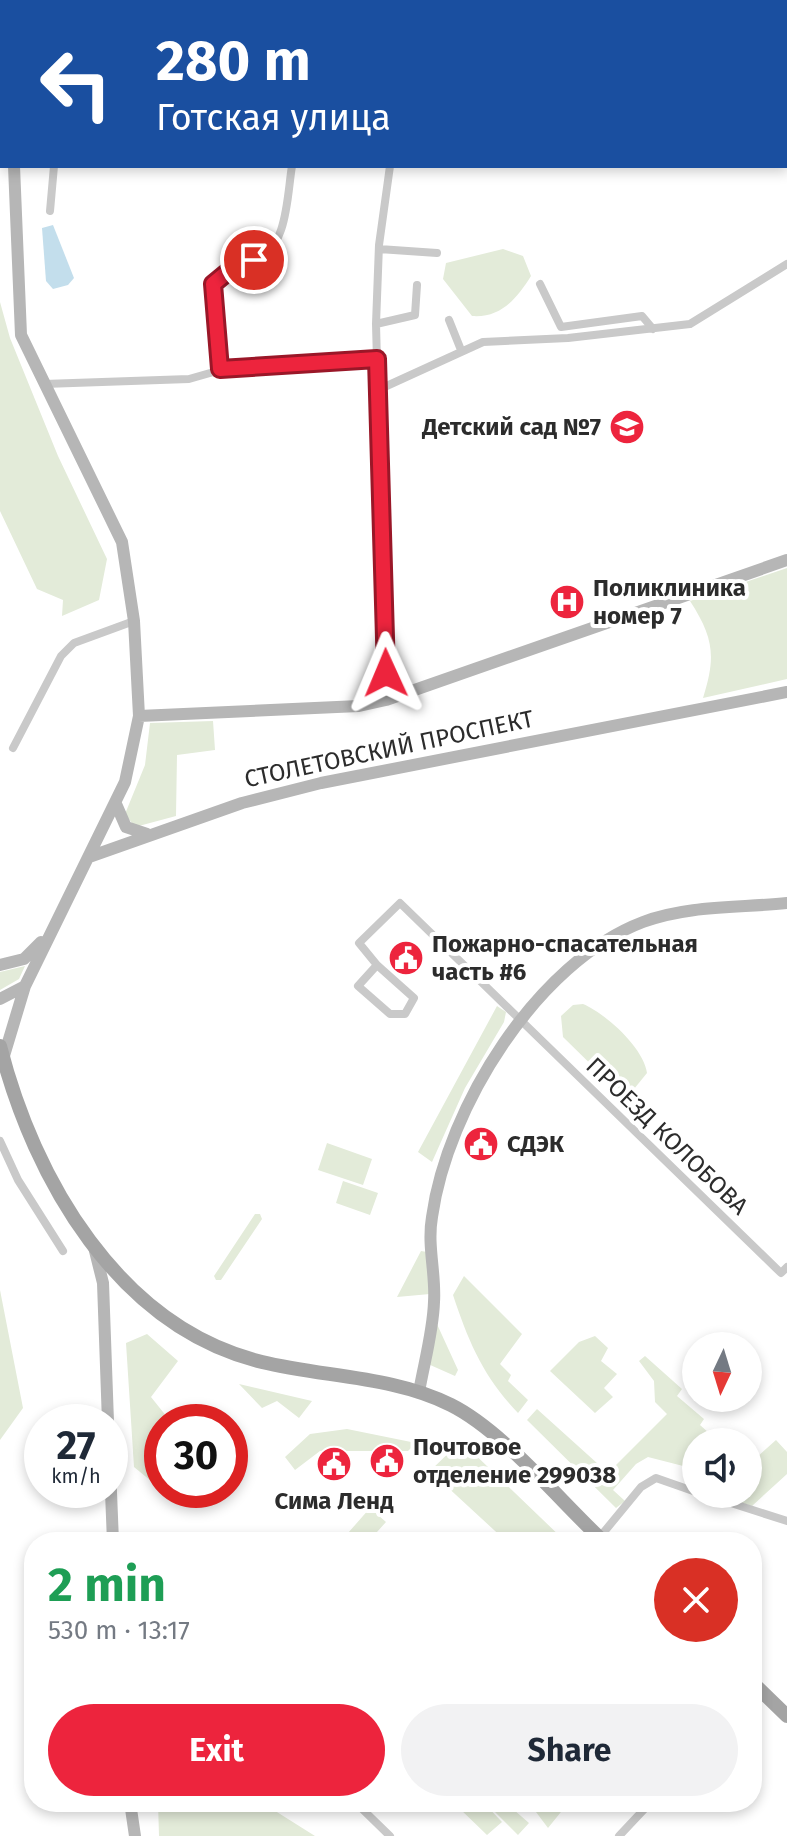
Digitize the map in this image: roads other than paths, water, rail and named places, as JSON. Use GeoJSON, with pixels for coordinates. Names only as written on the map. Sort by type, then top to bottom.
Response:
{"type":"FeatureCollection","features":[{"type":"Feature","properties":{"kind":"main road"},"geometry":{"type":"LineString","coordinates":[[14,168],[17,297],[21,335],[117,529],[128,571],[134,621],[139,716],[132,759],[116,804],[50,930],[25,986],[2,1052],[18,1108],[49,1178],[93,1244],[139,1293],[189,1334],[232,1354],[419,1392],[450,1404],[479,1422],[593,1532]]}},
{"type":"Feature","properties":{"kind":"main road"},"geometry":{"type":"LineString","coordinates":[[139,716],[359,706],[386,700],[787,560]]}},
{"type":"Feature","properties":{"kind":"main road","name":"СТОЛЕТОВСКИЙ ПРОСПЕКТ"},"geometry":{"type":"LineString","coordinates":[[89,857],[242,803],[321,783],[787,692]]}},
{"type":"Feature","properties":{"kind":"main road"},"geometry":{"type":"LineString","coordinates":[[116,804],[126,827],[147,834]]}},
{"type":"Feature","properties":{"kind":"main road"},"geometry":{"type":"LineString","coordinates":[[101,835],[147,834]]}},
{"type":"Feature","properties":{"kind":"main road"},"geometry":{"type":"LineString","coordinates":[[419,1392],[434,1304],[430,1240],[435,1200],[470,1098],[492,1058],[578,959],[641,922],[670,913],[787,903]]}},
{"type":"Feature","properties":{"kind":"main road"},"geometry":{"type":"LineString","coordinates":[[0,965],[24,959],[50,930]]}},
{"type":"Feature","properties":{"kind":"main road"},"geometry":{"type":"LineString","coordinates":[[0,999],[25,986]]}},
{"type":"Feature","properties":{"kind":"main road"},"geometry":{"type":"LineString","coordinates":[[93,1244],[103,1289],[107,1404]]}},
{"type":"Feature","properties":{"kind":"main road"},"geometry":{"type":"LineString","coordinates":[[103,1289],[112,1265]]}},
{"type":"Feature","properties":{"kind":"main road"},"geometry":{"type":"LineString","coordinates":[[103,1289],[114,1284],[139,1293]]}},
{"type":"Feature","properties":{"kind":"main road"},"geometry":{"type":"LineString","coordinates":[[112,1508],[113,1532]]}},
{"type":"Feature","properties":{"kind":"main road"},"geometry":{"type":"LineString","coordinates":[[762,1692],[787,1716]]}},
{"type":"Feature","properties":{"kind":"main road"},"geometry":{"type":"LineString","coordinates":[[131,1812],[135,1836]]}},
{"type":"Feature","properties":{"kind":"street"},"geometry":{"type":"LineString","coordinates":[[50,211],[54,168]]}},
{"type":"Feature","properties":{"kind":"street"},"geometry":{"type":"LineString","coordinates":[[220,369],[213,284],[241,261],[254,260],[274,246],[280,232],[292,168]]}},
{"type":"Feature","properties":{"kind":"street"},"geometry":{"type":"LineString","coordinates":[[386,700],[376,324],[379,249],[390,168]]}},
{"type":"Feature","properties":{"kind":"street"},"geometry":{"type":"LineString","coordinates":[[379,249],[437,253]]}},
{"type":"Feature","properties":{"kind":"street"},"geometry":{"type":"LineString","coordinates":[[380,389],[483,342],[568,338],[690,324],[787,264]]}},
{"type":"Feature","properties":{"kind":"street"},"geometry":{"type":"LineString","coordinates":[[540,284],[561,327],[642,316],[653,329]]}},
{"type":"Feature","properties":{"kind":"street"},"geometry":{"type":"LineString","coordinates":[[376,324],[415,315],[417,285]]}},
{"type":"Feature","properties":{"kind":"street"},"geometry":{"type":"LineString","coordinates":[[449,320],[461,350]]}},
{"type":"Feature","properties":{"kind":"street"},"geometry":{"type":"LineString","coordinates":[[43,384],[189,379],[220,369],[377,359]]}},
{"type":"Feature","properties":{"kind":"street"},"geometry":{"type":"LineString","coordinates":[[13,748],[61,656],[74,643],[134,621]]}},
{"type":"Feature","properties":{"kind":"street"},"geometry":{"type":"LineString","coordinates":[[377,965],[358,986],[390,1014],[405,1014],[414,998],[377,965],[359,943],[400,903],[521,1021]]}},
{"type":"Feature","properties":{"kind":"street","name":"ПРОЕЗД КОЛОБОВА"},"geometry":{"type":"LineString","coordinates":[[521,1021],[781,1273],[787,1267]]}},
{"type":"Feature","properties":{"kind":"street"},"geometry":{"type":"LineString","coordinates":[[0,1141],[18,1180],[63,1251]]}},
{"type":"Feature","properties":{"kind":"street"},"geometry":{"type":"LineString","coordinates":[[606,1532],[641,1487],[656,1478],[682,1487]]}},
{"type":"Feature","properties":{"kind":"street"},"geometry":{"type":"LineString","coordinates":[[747,1508],[787,1521]]}},
{"type":"Feature","properties":{"kind":"street"},"geometry":{"type":"LineString","coordinates":[[365,1812],[390,1836]]}},
{"type":"Feature","properties":{"kind":"street"},"geometry":{"type":"LineString","coordinates":[[619,1836],[642,1812]]}},
{"type":"Feature","properties":{"kind":"water"},"geometry":{"type":"Polygon","coordinates":[[[53,225],[74,278],[68,285],[53,289],[46,281],[42,228],[53,225]]]}},
{"type":"Feature","properties":{"kind":"place","name":"Детский сад №7"},"geometry":{"type":"Point","coordinates":[627,427]}},
{"type":"Feature","properties":{"kind":"place","name":"Поликлиника номер 7"},"geometry":{"type":"Point","coordinates":[567,602]}},
{"type":"Feature","properties":{"kind":"place","name":"Пожарно-спасательная часть #6"},"geometry":{"type":"Point","coordinates":[406,958]}},
{"type":"Feature","properties":{"kind":"place","name":"СДЭК"},"geometry":{"type":"Point","coordinates":[481,1144]}},
{"type":"Feature","properties":{"kind":"place","name":"Почтовое отделение 299038"},"geometry":{"type":"Point","coordinates":[387,1461]}},
{"type":"Feature","properties":{"kind":"place","name":"Сима Ленд"},"geometry":{"type":"Point","coordinates":[334,1464]}}]}
